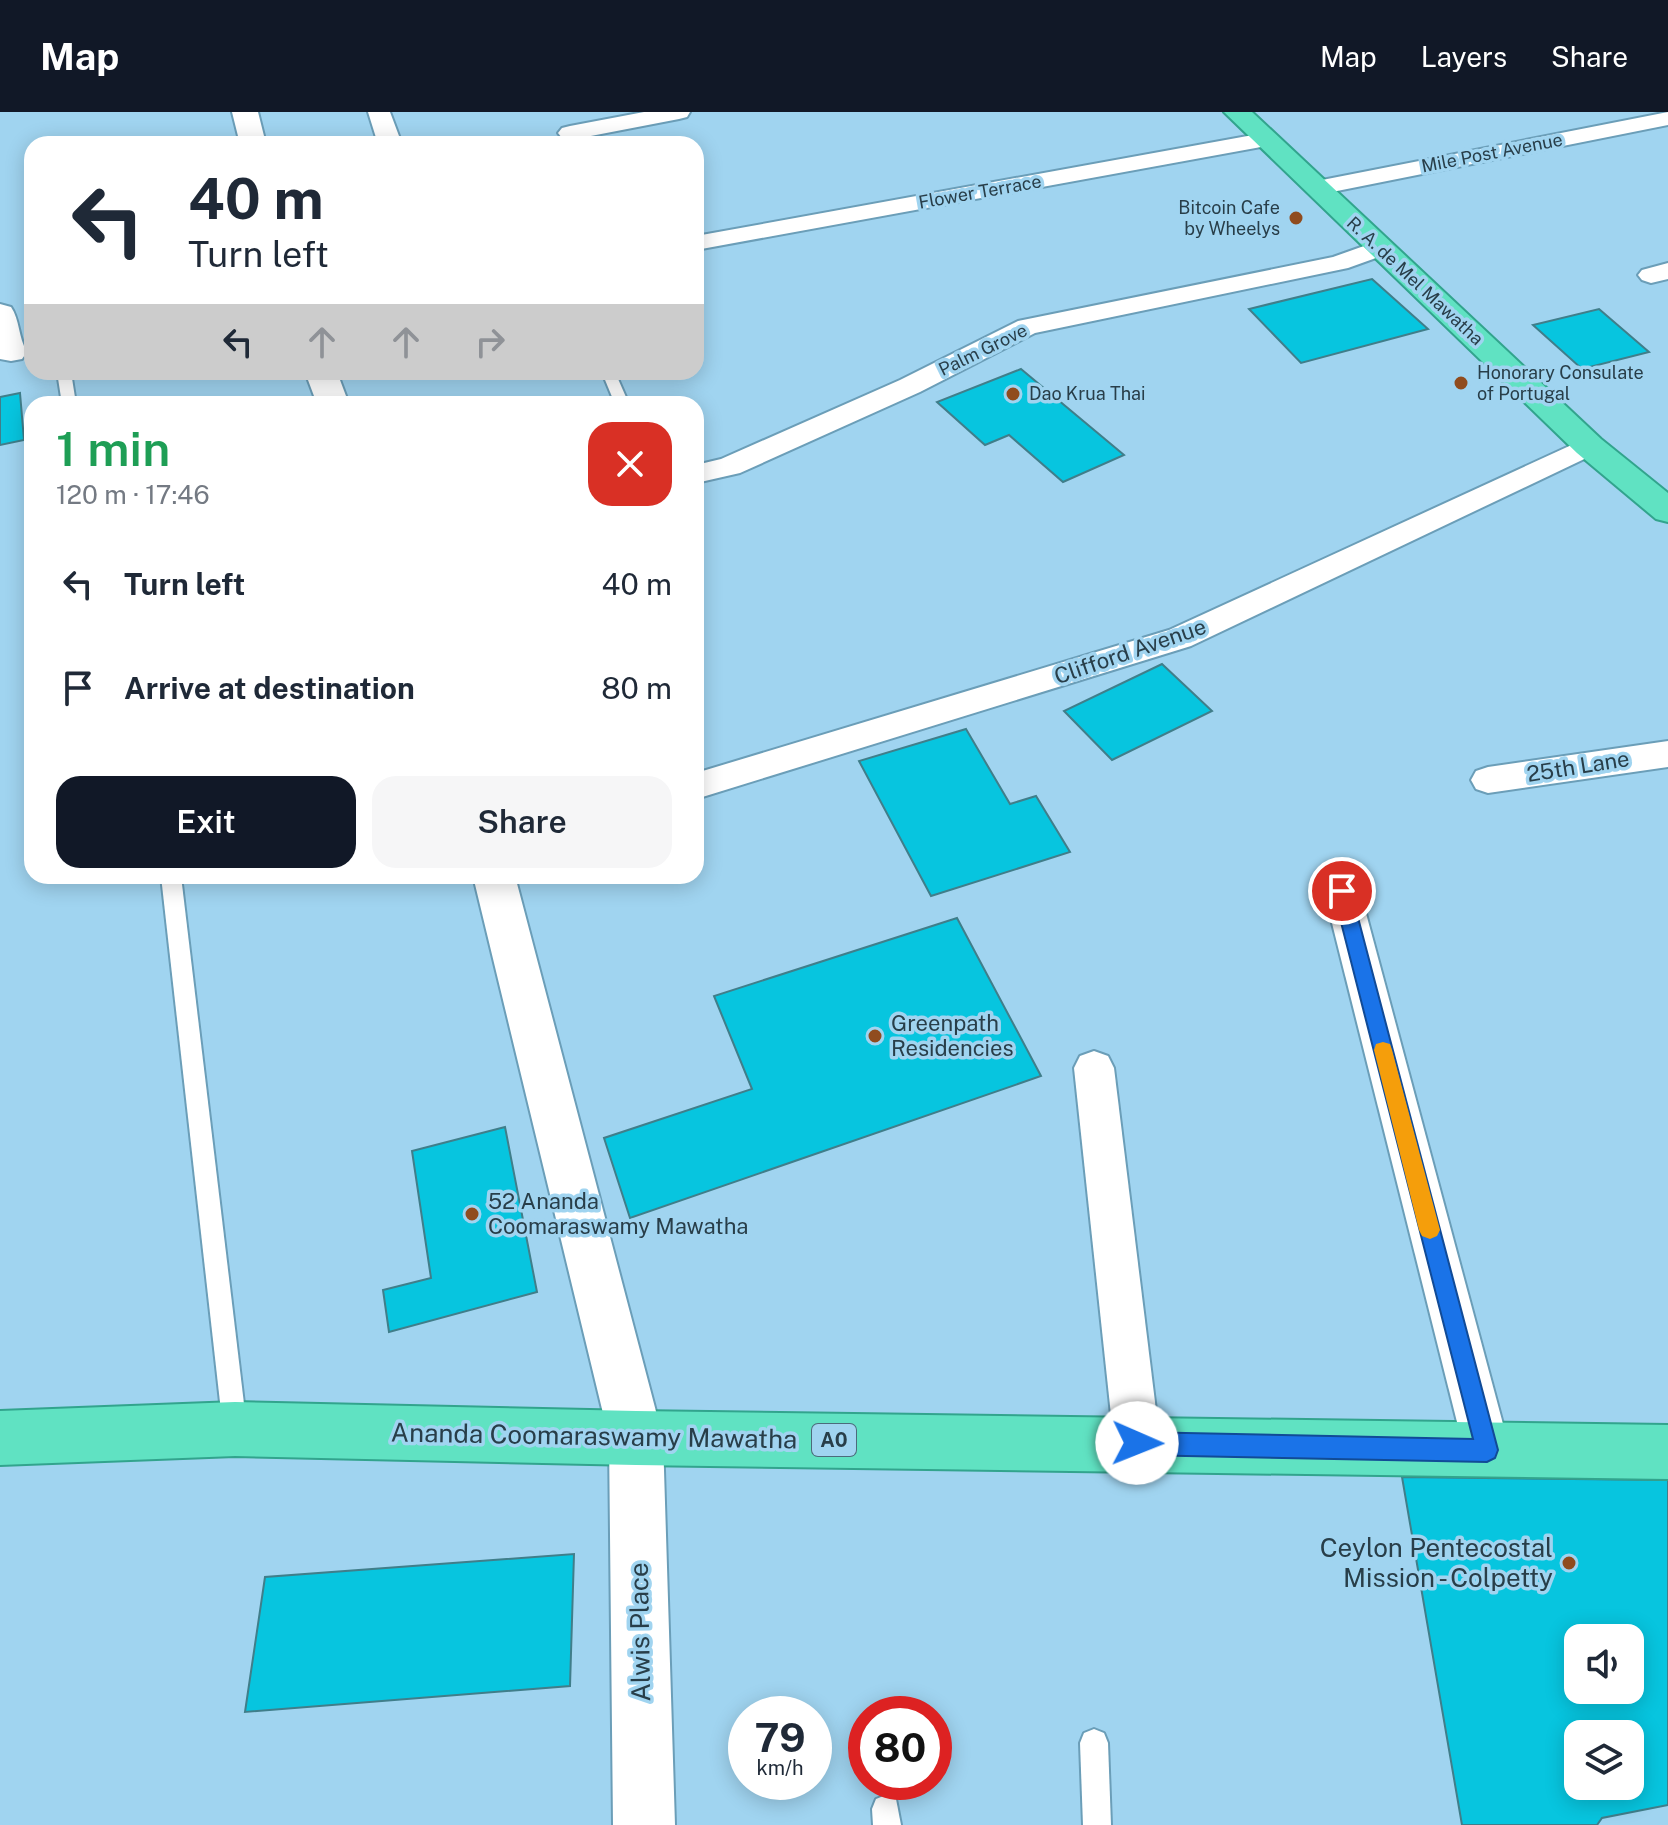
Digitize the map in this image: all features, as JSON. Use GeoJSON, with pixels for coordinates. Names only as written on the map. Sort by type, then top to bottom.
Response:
{"type":"FeatureCollection","features":[{"type":"Feature","properties":{"kind":"highway","name":"R. A. de Mel Mawatha"},"geometry":{"type":"LineString","coordinates":[[1237,112],[1589,446],[1668,511]]}},
{"type":"Feature","properties":{"kind":"highway","name":"Ananda Coomaraswamy Mawatha"},"geometry":{"type":"LineString","coordinates":[[0,1438],[235,1429],[636,1438],[1668,1452]]}},
{"type":"Feature","properties":{"kind":"street"},"geometry":{"type":"LineString","coordinates":[[245,112],[251,136]]}},
{"type":"Feature","properties":{"kind":"street"},"geometry":{"type":"LineString","coordinates":[[379,112],[387,136]]}},
{"type":"Feature","properties":{"kind":"street"},"geometry":{"type":"LineString","coordinates":[[570,133],[679,112]]}},
{"type":"Feature","properties":{"kind":"street","name":"Mile Post Avenue"},"geometry":{"type":"LineString","coordinates":[[1317,188],[1668,118]]}},
{"type":"Feature","properties":{"kind":"street","name":"Flower Terrace"},"geometry":{"type":"LineString","coordinates":[[704,242],[1264,140]]}},
{"type":"Feature","properties":{"kind":"street","name":"Palm Grove"},"geometry":{"type":"LineString","coordinates":[[704,472],[730,466],[910,386],[1027,327],[1339,263],[1378,249]]}},
{"type":"Feature","properties":{"kind":"street"},"geometry":{"type":"LineString","coordinates":[[0,313],[4,340],[14,356]]}},
{"type":"Feature","properties":{"kind":"street","name":"Clifford Avenue"},"geometry":{"type":"LineString","coordinates":[[704,784],[1180,638],[1589,446]]}},
{"type":"Feature","properties":{"kind":"street","name":"25th Lane"},"geometry":{"type":"LineString","coordinates":[[1488,780],[1668,754]]}},
{"type":"Feature","properties":{"kind":"street","name":"Alwis Place"},"geometry":{"type":"LineString","coordinates":[[496,884],[636,1438],[644,1825]]}},
{"type":"Feature","properties":{"kind":"street"},"geometry":{"type":"LineString","coordinates":[[1342,891],[1487,1450]]}},
{"type":"Feature","properties":{"kind":"street"},"geometry":{"type":"LineString","coordinates":[[1094,1068],[1137,1443]]}},
{"type":"Feature","properties":{"kind":"lane"},"geometry":{"type":"LineString","coordinates":[[172,884],[235,1429]]}},
{"type":"Feature","properties":{"kind":"lane"},"geometry":{"type":"LineString","coordinates":[[1094,1743],[1097,1825]]}},
{"type":"Feature","properties":{"kind":"building"},"geometry":{"type":"Polygon","coordinates":[[[1372,279],[1428,329],[1301,363],[1249,309],[1372,279]]]}},
{"type":"Feature","properties":{"kind":"building"},"geometry":{"type":"Polygon","coordinates":[[[1599,309],[1649,352],[1582,369],[1533,325],[1599,309]]]}},
{"type":"Feature","properties":{"kind":"building"},"geometry":{"type":"Polygon","coordinates":[[[1021,369],[1124,455],[1063,482],[1009,435],[985,445],[937,402],[1021,369]]]}},
{"type":"Feature","properties":{"kind":"building"},"geometry":{"type":"Polygon","coordinates":[[[20,393],[24,440],[0,445],[0,397],[20,393]]]}},
{"type":"Feature","properties":{"kind":"building"},"geometry":{"type":"Polygon","coordinates":[[[1162,664],[1212,711],[1112,760],[1064,711],[1162,664]]]}},
{"type":"Feature","properties":{"kind":"building"},"geometry":{"type":"Polygon","coordinates":[[[966,729],[1010,804],[1036,796],[1070,852],[931,896],[859,761],[966,729]]]}},
{"type":"Feature","properties":{"kind":"building","name":"Greenpath Residencies"},"geometry":{"type":"Polygon","coordinates":[[[957,918],[1041,1076],[630,1218],[604,1138],[752,1089],[714,996],[957,918]]]}},
{"type":"Feature","properties":{"kind":"building","name":"52 Ananda Coomaraswamy Mawatha"},"geometry":{"type":"Polygon","coordinates":[[[505,1127],[537,1292],[389,1332],[383,1290],[431,1278],[412,1151],[505,1127]]]}},
{"type":"Feature","properties":{"kind":"building"},"geometry":{"type":"Polygon","coordinates":[[[1402,1477],[1668,1480],[1668,1805],[1602,1818],[1597,1825],[1462,1825],[1402,1477]]]}},
{"type":"Feature","properties":{"kind":"building"},"geometry":{"type":"Polygon","coordinates":[[[574,1554],[570,1686],[245,1712],[265,1577],[574,1554]]]}},
{"type":"Feature","properties":{"kind":"slow traffic"},"geometry":{"type":"LineString","coordinates":[[1383,1050],[1430,1230]]}},
{"type":"Feature","properties":{"kind":"place","name":"Bitcoin Cafe by Wheelys"},"geometry":{"type":"Point","coordinates":[1296,218]}},
{"type":"Feature","properties":{"kind":"place","name":"Honorary Consulate of Portugal"},"geometry":{"type":"Point","coordinates":[1461,383]}},
{"type":"Feature","properties":{"kind":"place","name":"Dao Krua Thai"},"geometry":{"type":"Point","coordinates":[1013,394]}},
{"type":"Feature","properties":{"kind":"place","name":"Greenpath Residencies"},"geometry":{"type":"Point","coordinates":[875,1036]}},
{"type":"Feature","properties":{"kind":"place","name":"52 Ananda Coomaraswamy Mawatha"},"geometry":{"type":"Point","coordinates":[472,1214]}},
{"type":"Feature","properties":{"kind":"place","name":"Ceylon Pentecostal Mission - Colpetty"},"geometry":{"type":"Point","coordinates":[1569,1563]}},
{"type":"Feature","properties":{"kind":"route"},"geometry":{"type":"LineString","coordinates":[[1137,1443],[1487,1450],[1342,891]]}}]}
